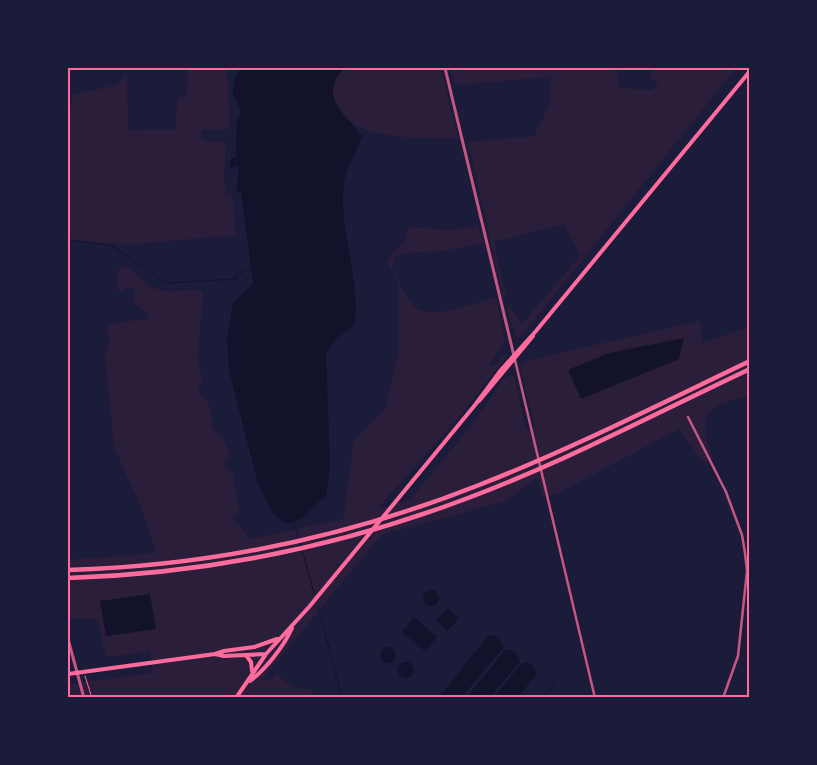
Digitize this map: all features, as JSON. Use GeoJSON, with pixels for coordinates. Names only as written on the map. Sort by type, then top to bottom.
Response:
{"type":"FeatureCollection","features":[{"type":"Feature","properties":{"kind":"highway"},"geometry":{"type":"LineString","coordinates":[[68,570],[142,565],[202,558],[316,536],[420,507],[546,457],[750,361]]}},
{"type":"Feature","properties":{"kind":"highway"},"geometry":{"type":"LineString","coordinates":[[68,578],[205,566],[319,544],[443,507],[551,464],[750,369]]}},
{"type":"Feature","properties":{"kind":"main road"},"geometry":{"type":"LineString","coordinates":[[475,405],[515,360],[536,331],[749,69]]}},
{"type":"Feature","properties":{"kind":"main road"},"geometry":{"type":"LineString","coordinates":[[236,698],[252,672],[279,638],[293,626],[475,405],[514,354],[536,331]]}},
{"type":"Feature","properties":{"kind":"main road"},"geometry":{"type":"LineString","coordinates":[[248,681],[257,676],[288,638],[293,626]]}},
{"type":"Feature","properties":{"kind":"main road"},"geometry":{"type":"LineString","coordinates":[[68,674],[215,654],[254,647],[279,638]]}},
{"type":"Feature","properties":{"kind":"main road"},"geometry":{"type":"LineString","coordinates":[[254,647],[263,649],[271,658]]}},
{"type":"Feature","properties":{"kind":"main road"},"geometry":{"type":"LineString","coordinates":[[215,654],[224,656],[266,654]]}},
{"type":"Feature","properties":{"kind":"main road"},"geometry":{"type":"LineString","coordinates":[[246,655],[252,672]]}},
{"type":"Feature","properties":{"kind":"street"},"geometry":{"type":"LineString","coordinates":[[445,68],[595,698]]}},
{"type":"Feature","properties":{"kind":"street"},"geometry":{"type":"LineString","coordinates":[[688,417],[726,492],[742,535],[745,553],[747,571],[738,656],[723,698]]}},
{"type":"Feature","properties":{"kind":"street"},"geometry":{"type":"LineString","coordinates":[[69,639],[84,698]]}},
{"type":"Feature","properties":{"kind":"path"},"geometry":{"type":"LineString","coordinates":[[68,629],[69,639]]}},
{"type":"Feature","properties":{"kind":"path"},"geometry":{"type":"LineString","coordinates":[[82,670],[92,698]]}},
{"type":"Feature","properties":{"kind":"shaded area"},"geometry":{"type":"Polygon","coordinates":[[[188,68],[227,68],[230,129],[202,130],[201,140],[226,143],[224,181],[226,195],[232,194],[236,235],[123,245],[68,240],[68,132],[72,95],[117,85],[127,74],[128,130],[176,129],[177,97],[187,97],[188,68]]]}},
{"type":"Feature","properties":{"kind":"shaded area"},"geometry":{"type":"Polygon","coordinates":[[[240,68],[345,68],[333,87],[333,96],[342,112],[362,137],[347,172],[343,202],[355,291],[356,309],[354,326],[337,338],[326,353],[330,468],[326,496],[304,517],[287,524],[273,514],[258,484],[229,370],[227,338],[233,304],[253,283],[241,192],[237,192],[238,166],[230,168],[230,159],[236,157],[237,121],[240,110],[233,91],[234,82],[240,68]]]}},
{"type":"Feature","properties":{"kind":"shaded area"},"geometry":{"type":"Polygon","coordinates":[[[344,68],[441,68],[458,139],[389,135],[355,125],[343,115],[335,102],[333,93],[334,84],[344,68]]]}},
{"type":"Feature","properties":{"kind":"shaded area"},"geometry":{"type":"Polygon","coordinates":[[[450,68],[617,68],[620,88],[652,90],[659,83],[650,79],[653,68],[736,68],[521,337],[517,338],[507,310],[509,305],[522,324],[580,256],[564,224],[494,242],[506,296],[503,298],[468,142],[534,136],[550,104],[551,77],[455,85],[450,68]]]}},
{"type":"Feature","properties":{"kind":"shaded area"},"geometry":{"type":"Polygon","coordinates":[[[478,226],[484,243],[443,251],[406,253],[395,257],[392,267],[407,297],[413,305],[421,310],[441,312],[453,310],[496,297],[505,339],[490,364],[494,366],[507,352],[506,358],[454,423],[377,509],[410,500],[469,428],[505,377],[511,375],[515,379],[526,430],[535,428],[520,366],[524,361],[700,321],[702,343],[749,327],[749,395],[715,407],[708,414],[706,420],[707,441],[714,460],[703,462],[679,429],[555,495],[542,496],[537,478],[506,501],[381,535],[261,681],[272,679],[277,674],[292,685],[310,689],[316,697],[68,697],[68,684],[153,673],[150,652],[106,657],[97,619],[68,619],[68,560],[156,553],[141,507],[114,447],[105,355],[110,341],[106,326],[147,319],[149,314],[135,304],[133,298],[136,293],[134,288],[127,288],[121,292],[117,288],[117,273],[121,266],[130,270],[156,289],[167,291],[200,290],[203,295],[198,355],[202,380],[198,393],[206,400],[211,412],[212,428],[222,436],[230,456],[223,466],[232,471],[239,511],[232,517],[250,539],[343,519],[354,441],[385,409],[399,350],[399,284],[387,261],[405,240],[408,227],[452,230],[478,226]]]}},
{"type":"Feature","properties":{"kind":"shaded area"},"geometry":{"type":"Polygon","coordinates":[[[684,338],[679,359],[581,399],[568,370],[609,353],[684,338]]]}},
{"type":"Feature","properties":{"kind":"shaded area"},"geometry":{"type":"Polygon","coordinates":[[[428,590],[434,590],[439,595],[437,604],[428,606],[423,601],[423,595],[428,590]]]}},
{"type":"Feature","properties":{"kind":"shaded area"},"geometry":{"type":"Polygon","coordinates":[[[150,594],[156,629],[106,636],[100,601],[150,594]]]}},
{"type":"Feature","properties":{"kind":"shaded area"},"geometry":{"type":"Polygon","coordinates":[[[447,608],[459,618],[448,631],[436,621],[447,608]]]}},
{"type":"Feature","properties":{"kind":"shaded area"},"geometry":{"type":"Polygon","coordinates":[[[414,617],[437,637],[425,651],[402,632],[414,617]]]}},
{"type":"Feature","properties":{"kind":"shaded area"},"geometry":{"type":"Polygon","coordinates":[[[494,635],[500,639],[503,648],[462,697],[439,697],[488,636],[494,635]]]}},
{"type":"Feature","properties":{"kind":"shaded area"},"geometry":{"type":"Polygon","coordinates":[[[385,647],[391,647],[396,652],[394,661],[385,663],[380,658],[380,652],[385,647]]]}},
{"type":"Feature","properties":{"kind":"shaded area"},"geometry":{"type":"Polygon","coordinates":[[[510,649],[516,653],[520,662],[490,697],[467,697],[505,650],[510,649]]]}},
{"type":"Feature","properties":{"kind":"shaded area"},"geometry":{"type":"Polygon","coordinates":[[[403,662],[409,662],[414,667],[412,676],[403,678],[398,673],[398,667],[403,662]]]}},
{"type":"Feature","properties":{"kind":"shaded area"},"geometry":{"type":"Polygon","coordinates":[[[527,662],[533,666],[536,675],[518,697],[494,697],[522,663],[527,662]]]}},
{"type":"Feature","properties":{"kind":"waterway"},"geometry":{"type":"LineString","coordinates":[[68,240],[111,245],[144,268]]}},
{"type":"Feature","properties":{"kind":"waterway"},"geometry":{"type":"LineString","coordinates":[[150,272],[166,283],[237,279],[237,274],[252,269]]}},
{"type":"Feature","properties":{"kind":"waterway"},"geometry":{"type":"LineString","coordinates":[[294,523],[301,547]]}},
{"type":"Feature","properties":{"kind":"waterway"},"geometry":{"type":"LineString","coordinates":[[302,550],[314,593]]}},
{"type":"Feature","properties":{"kind":"waterway"},"geometry":{"type":"LineString","coordinates":[[318,606],[342,698]]}},
{"type":"Feature","properties":{"kind":"waterway"},"geometry":{"type":"LineString","coordinates":[[544,698],[555,684]]}}]}
